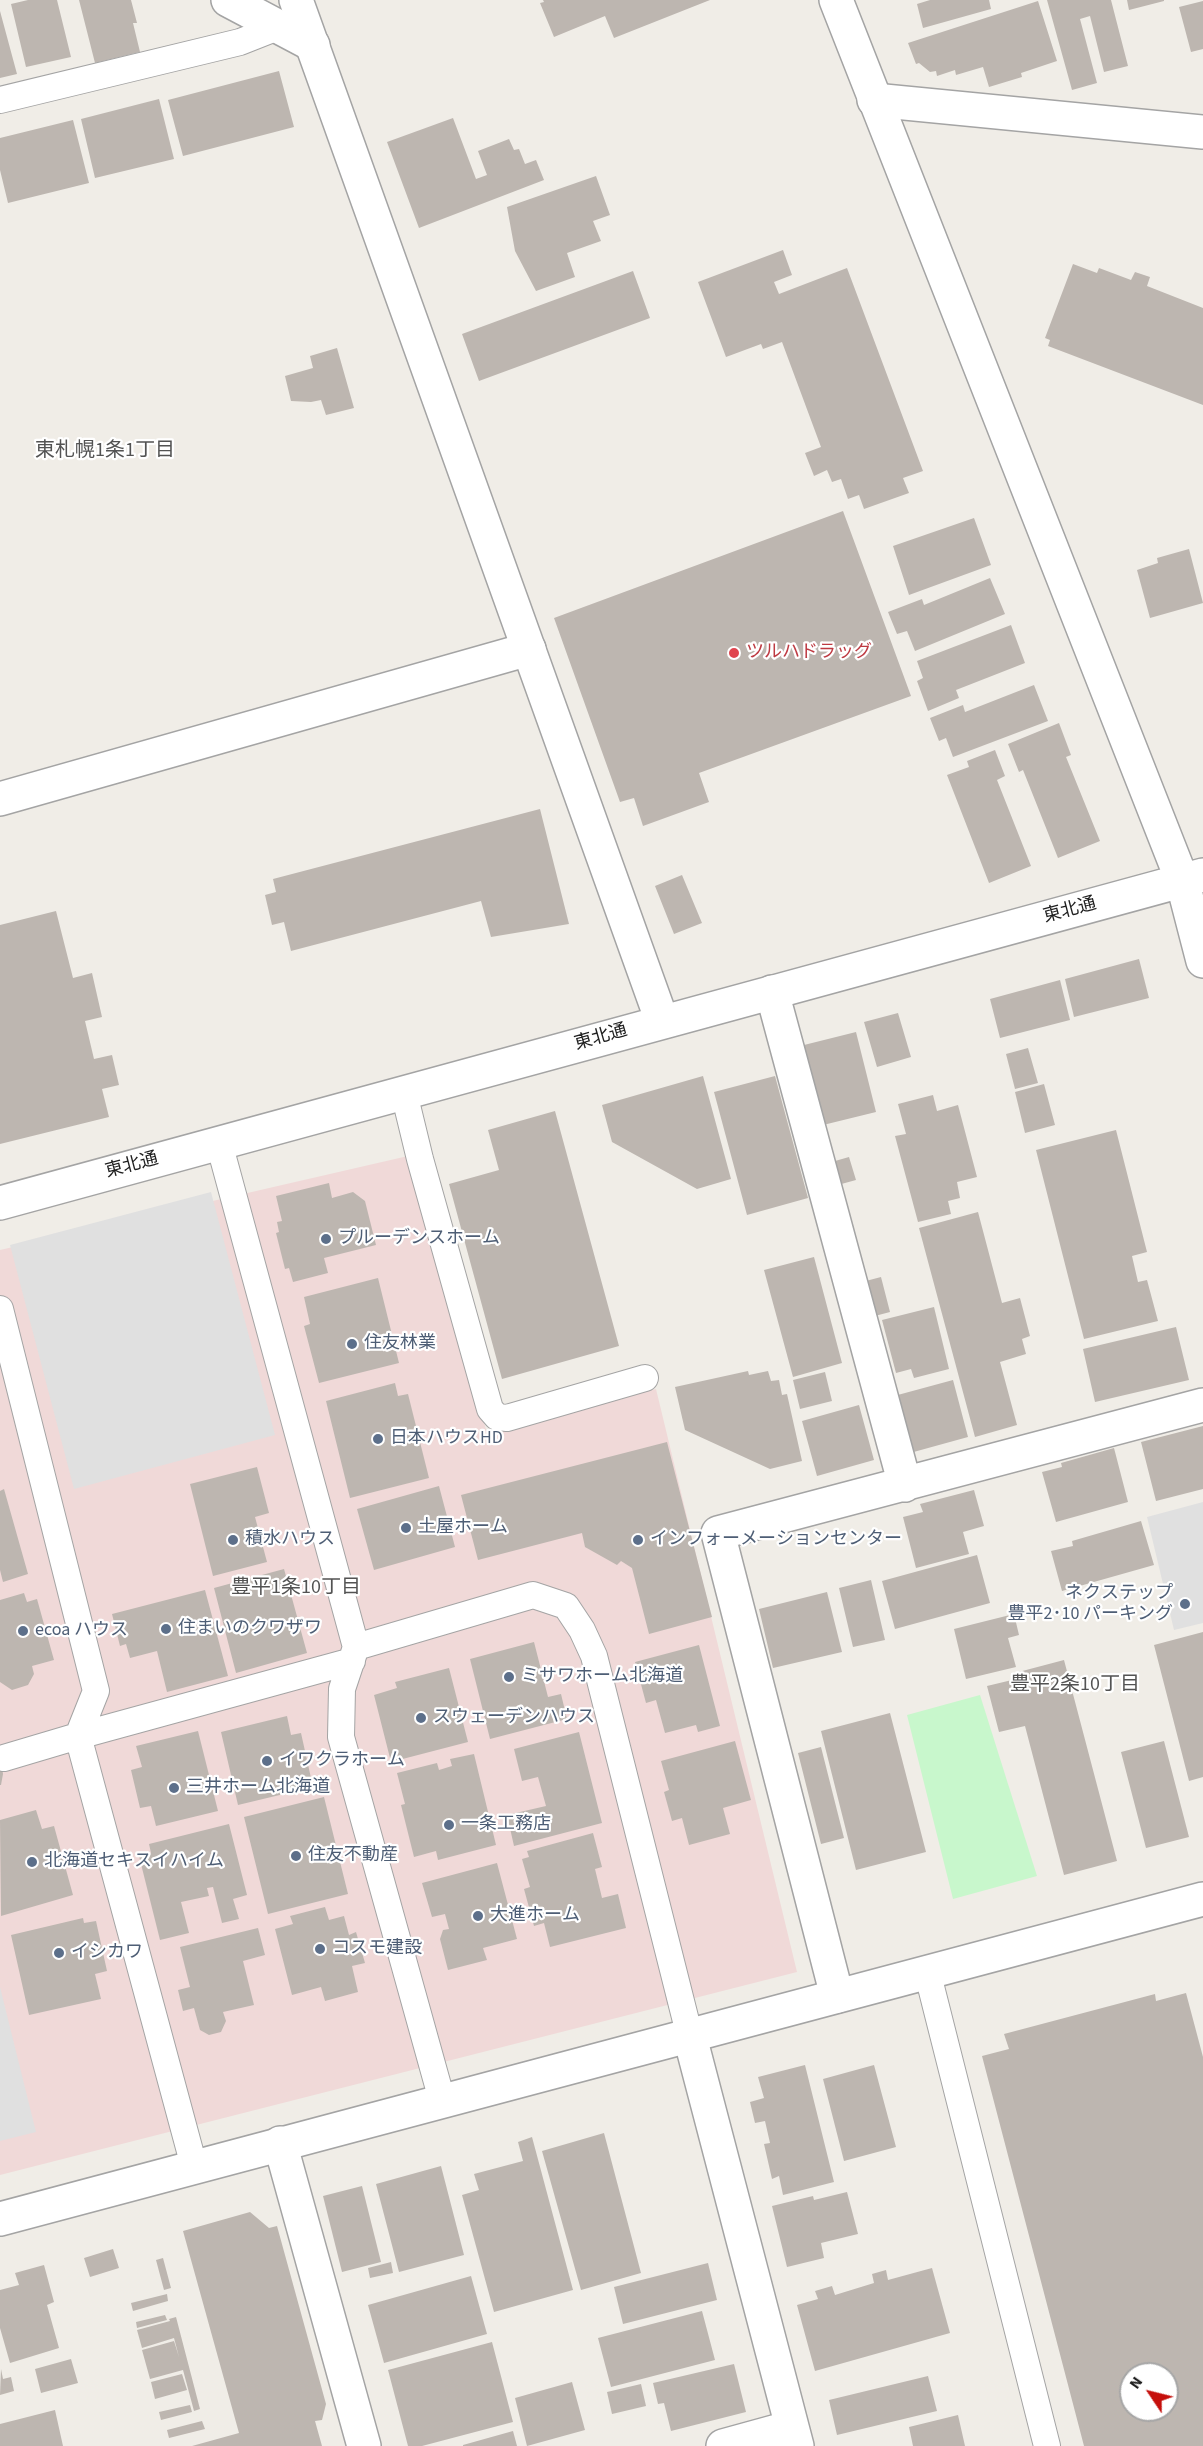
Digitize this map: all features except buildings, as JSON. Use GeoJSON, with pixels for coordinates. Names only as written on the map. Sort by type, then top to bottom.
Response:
{"type":"FeatureCollection","features":[{"type":"Feature","properties":{"kind":"street"},"geometry":{"type":"LineString","coordinates":[[228,0],[298,23],[529,649],[662,1021]]}},
{"type":"Feature","properties":{"kind":"street"},"geometry":{"type":"LineString","coordinates":[[836,0],[874,100],[1192,878],[1203,961]]}},
{"type":"Feature","properties":{"kind":"street"},"geometry":{"type":"LineString","coordinates":[[874,100],[1203,132]]}},
{"type":"Feature","properties":{"kind":"street"},"geometry":{"type":"LineString","coordinates":[[0,799],[529,649]]}},
{"type":"Feature","properties":{"kind":"street","name":"東北通"},"geometry":{"type":"LineString","coordinates":[[0,1203],[1192,878]]}},
{"type":"Feature","properties":{"kind":"street"},"geometry":{"type":"LineString","coordinates":[[772,992],[905,1485]]}},
{"type":"Feature","properties":{"kind":"street"},"geometry":{"type":"LineString","coordinates":[[837,1996],[718,1533],[1203,1405]]}},
{"type":"Feature","properties":{"kind":"street"},"geometry":{"type":"LineString","coordinates":[[0,2218],[442,2100],[690,2037],[927,1971],[1203,1899]]}},
{"type":"Feature","properties":{"kind":"street"},"geometry":{"type":"LineString","coordinates":[[690,2037],[795,2436],[723,2446]]}},
{"type":"Feature","properties":{"kind":"street"},"geometry":{"type":"LineString","coordinates":[[280,2143],[364,2446]]}},
{"type":"Feature","properties":{"kind":"lane"},"geometry":{"type":"LineString","coordinates":[[0,100],[240,42],[298,23]]}},
{"type":"Feature","properties":{"kind":"lane"},"geometry":{"type":"LineString","coordinates":[[404,1093],[420,1159],[490,1409],[497,1417],[507,1418],[645,1378]]}},
{"type":"Feature","properties":{"kind":"lane"},"geometry":{"type":"LineString","coordinates":[[219,1143],[354,1654],[342,1689],[341,1737],[442,2100]]}},
{"type":"Feature","properties":{"kind":"lane"},"geometry":{"type":"LineString","coordinates":[[0,1309],[96,1691],[78,1736],[194,2166]]}},
{"type":"Feature","properties":{"kind":"lane"},"geometry":{"type":"LineString","coordinates":[[4,1758],[354,1654],[533,1595],[566,1606],[582,1630],[594,1656],[690,2037]]}},
{"type":"Feature","properties":{"kind":"lane"},"geometry":{"type":"LineString","coordinates":[[927,1971],[1047,2446]]}},
{"type":"Feature","properties":{"kind":"shaded area"},"geometry":{"type":"Polygon","coordinates":[[[408,1156],[487,1433],[656,1389],[797,1972],[0,2175],[0,1250],[408,1156]]]}},
{"type":"Feature","properties":{"kind":"shaded area"},"geometry":{"type":"Polygon","coordinates":[[[211,1192],[275,1435],[74,1489],[10,1245],[211,1192]]]}},
{"type":"Feature","properties":{"kind":"shaded area"},"geometry":{"type":"Polygon","coordinates":[[[1203,1502],[1203,1623],[1174,1630],[1147,1517],[1203,1502]]]}},
{"type":"Feature","properties":{"kind":"shaded area"},"geometry":{"type":"Polygon","coordinates":[[[0,1987],[36,2132],[0,2141],[0,1987]]]}},
{"type":"Feature","properties":{"kind":"green space"},"geometry":{"type":"Polygon","coordinates":[[[980,1695],[1037,1876],[953,1899],[907,1715],[980,1695]]]}},
{"type":"Feature","properties":{"kind":"place","name":"ツルハドラッグ"},"geometry":{"type":"Point","coordinates":[734,653]}},
{"type":"Feature","properties":{"kind":"place","name":"プルーデンスホーム"},"geometry":{"type":"Point","coordinates":[326,1239]}},
{"type":"Feature","properties":{"kind":"place","name":"住友林業"},"geometry":{"type":"Point","coordinates":[352,1344]}},
{"type":"Feature","properties":{"kind":"place","name":"日本ハウスHD"},"geometry":{"type":"Point","coordinates":[378,1439]}},
{"type":"Feature","properties":{"kind":"place","name":"土屋ホーム"},"geometry":{"type":"Point","coordinates":[406,1528]}},
{"type":"Feature","properties":{"kind":"place","name":"積水ハウス"},"geometry":{"type":"Point","coordinates":[233,1540]}},
{"type":"Feature","properties":{"kind":"place","name":"インフォーメーションセンター"},"geometry":{"type":"Point","coordinates":[638,1540]}},
{"type":"Feature","properties":{"kind":"place","name":"ネクステップ 豊平2･10 パーキング"},"geometry":{"type":"Point","coordinates":[1185,1604]}},
{"type":"Feature","properties":{"kind":"place","name":"住まいのクワザワ"},"geometry":{"type":"Point","coordinates":[166,1629]}},
{"type":"Feature","properties":{"kind":"place","name":"ecoa ハウス"},"geometry":{"type":"Point","coordinates":[23,1631]}},
{"type":"Feature","properties":{"kind":"place","name":"ミサワホーム北海道"},"geometry":{"type":"Point","coordinates":[509,1677]}},
{"type":"Feature","properties":{"kind":"place","name":"スウェーデンハウス"},"geometry":{"type":"Point","coordinates":[421,1718]}},
{"type":"Feature","properties":{"kind":"place","name":"イワクラホーム"},"geometry":{"type":"Point","coordinates":[267,1761]}},
{"type":"Feature","properties":{"kind":"place","name":"三井ホーム北海道"},"geometry":{"type":"Point","coordinates":[174,1788]}},
{"type":"Feature","properties":{"kind":"place","name":"一条工務店"},"geometry":{"type":"Point","coordinates":[449,1825]}},
{"type":"Feature","properties":{"kind":"place","name":"住友不動産"},"geometry":{"type":"Point","coordinates":[296,1856]}},
{"type":"Feature","properties":{"kind":"place","name":"北海道セキスイハイム"},"geometry":{"type":"Point","coordinates":[32,1862]}},
{"type":"Feature","properties":{"kind":"place","name":"大進ホーム"},"geometry":{"type":"Point","coordinates":[478,1916]}},
{"type":"Feature","properties":{"kind":"place","name":"コスモ建設"},"geometry":{"type":"Point","coordinates":[320,1949]}},
{"type":"Feature","properties":{"kind":"place","name":"イシカワ"},"geometry":{"type":"Point","coordinates":[59,1953]}},
{"type":"Feature","properties":{"kind":"district","name":"東札幌1条1丁目"},"geometry":{"type":"Point","coordinates":[105,452]}},
{"type":"Feature","properties":{"kind":"district","name":"豊平1条10丁目"},"geometry":{"type":"Point","coordinates":[296,1589]}},
{"type":"Feature","properties":{"kind":"district","name":"豊平2条10丁目"},"geometry":{"type":"Point","coordinates":[1075,1686]}}]}
